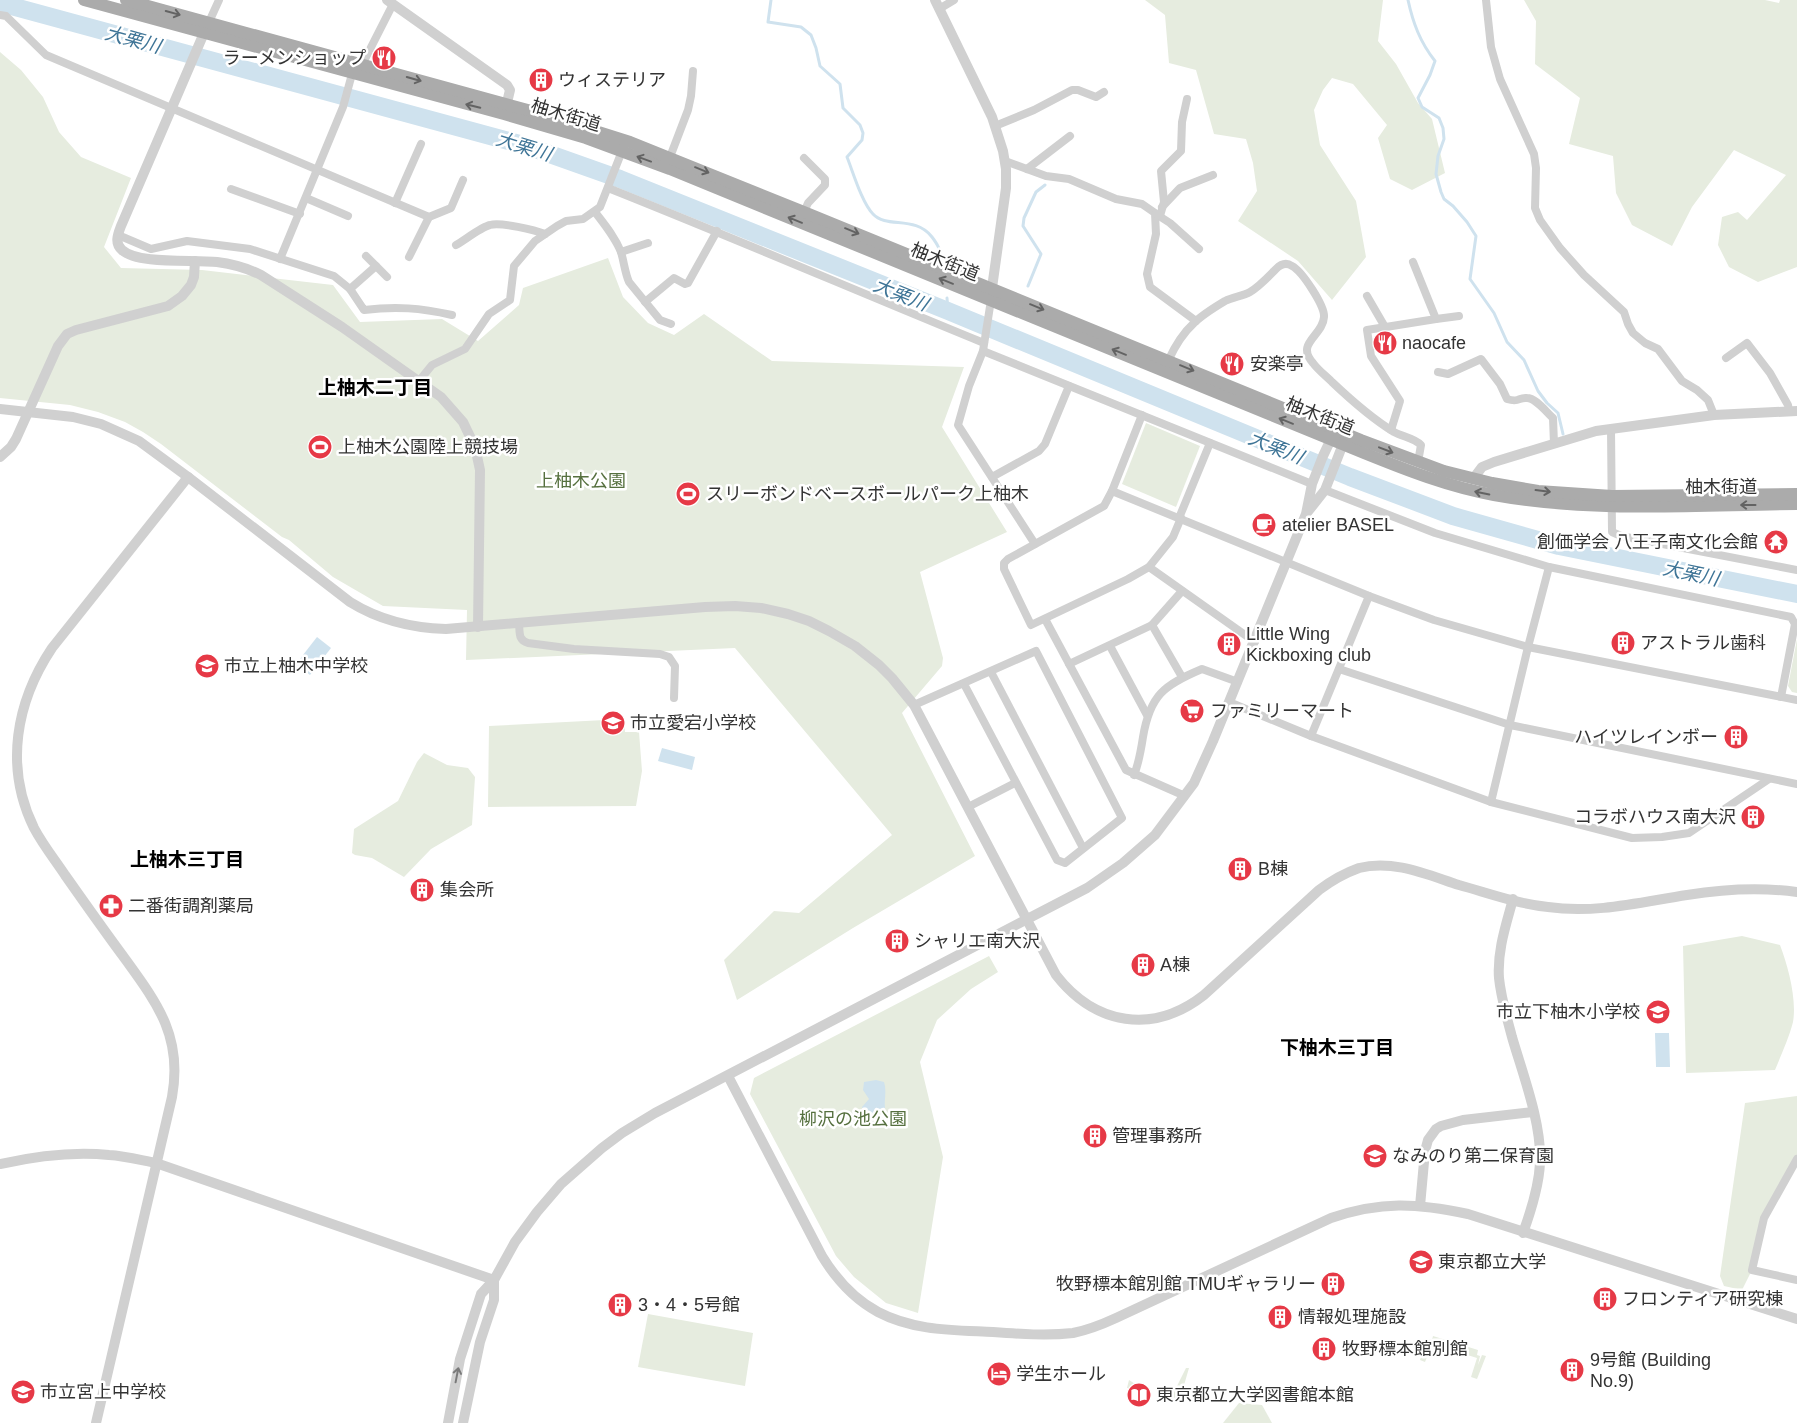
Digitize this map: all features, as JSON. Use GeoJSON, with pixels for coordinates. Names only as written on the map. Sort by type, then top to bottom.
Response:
{"type":"FeatureCollection","features":[{"type":"Feature","properties":{"kind":"main road","name":"柚木街道"},"geometry":{"type":"LineString","coordinates":[[84,0],[362,65],[505,110],[670,169],[990,300],[1338,438],[1473,479],[1538,491],[1612,501],[1797,504]]}},
{"type":"Feature","properties":{"kind":"main road","name":"柚木街道"},"geometry":{"type":"LineString","coordinates":[[126,0],[352,74],[592,129],[670,157],[804,212],[990,300],[1168,361],[1409,471],[1473,491],[1533,501],[1582,506],[1612,501],[1797,494]]}},
{"type":"Feature","properties":{"kind":"street"},"geometry":{"type":"LineString","coordinates":[[219,0],[190,63],[118,235],[117,240],[120,248],[131,256],[143,259],[216,262],[234,265],[261,275],[419,381],[441,398],[458,415],[470,436],[478,457],[481,481],[478,627]]}},
{"type":"Feature","properties":{"kind":"street"},"geometry":{"type":"LineString","coordinates":[[954,0],[937,5],[996,126],[1005,161],[1006,197],[984,344],[958,425],[1035,544]]}},
{"type":"Feature","properties":{"kind":"street"},"geometry":{"type":"LineString","coordinates":[[1486,0],[1491,47],[1500,79],[1534,154],[1536,168],[1535,208],[1540,220],[1560,248],[1584,275],[1624,312],[1632,333],[1645,343],[1658,349],[1682,381],[1697,390],[1708,400],[1714,415]]}},
{"type":"Feature","properties":{"kind":"street"},"geometry":{"type":"LineString","coordinates":[[362,65],[390,2],[507,85],[510,90],[505,110]]}},
{"type":"Feature","properties":{"kind":"street"},"geometry":{"type":"LineString","coordinates":[[0,15],[6,16],[46,55],[429,217]]}},
{"type":"Feature","properties":{"kind":"street"},"geometry":{"type":"LineString","coordinates":[[670,157],[688,110],[693,71]]}},
{"type":"Feature","properties":{"kind":"street"},"geometry":{"type":"LineString","coordinates":[[280,259],[343,107],[352,74]]}},
{"type":"Feature","properties":{"kind":"street"},"geometry":{"type":"LineString","coordinates":[[996,126],[1034,110],[1072,90],[1078,90],[1096,98],[1104,92]]}},
{"type":"Feature","properties":{"kind":"street"},"geometry":{"type":"LineString","coordinates":[[1162,206],[1163,186],[1161,171],[1181,151],[1182,122],[1187,99]]}},
{"type":"Feature","properties":{"kind":"street"},"geometry":{"type":"LineString","coordinates":[[1027,169],[1070,136]]}},
{"type":"Feature","properties":{"kind":"street"},"geometry":{"type":"LineString","coordinates":[[395,203],[420,144]]}},
{"type":"Feature","properties":{"kind":"street"},"geometry":{"type":"LineString","coordinates":[[419,381],[432,364],[465,349],[489,314],[510,300],[514,266],[535,241],[566,221],[583,219],[600,207],[622,151]]}},
{"type":"Feature","properties":{"kind":"street"},"geometry":{"type":"LineString","coordinates":[[804,158],[825,179],[825,185],[808,203],[804,212]]}},
{"type":"Feature","properties":{"kind":"street"},"geometry":{"type":"LineString","coordinates":[[1005,161],[1046,176],[1069,179],[1116,199],[1142,204],[1170,223],[1199,249]]}},
{"type":"Feature","properties":{"kind":"street"},"geometry":{"type":"LineString","coordinates":[[1196,322],[1150,287],[1146,274],[1156,234],[1157,215],[1162,206],[1180,188],[1213,175]]}},
{"type":"Feature","properties":{"kind":"street"},"geometry":{"type":"LineString","coordinates":[[409,257],[429,217],[451,208],[463,180]]}},
{"type":"Feature","properties":{"kind":"street"},"geometry":{"type":"LineString","coordinates":[[608,186],[984,344],[1069,386],[1210,443],[1314,481]]}},
{"type":"Feature","properties":{"kind":"street"},"geometry":{"type":"LineString","coordinates":[[231,189],[300,214]]}},
{"type":"Feature","properties":{"kind":"street"},"geometry":{"type":"LineString","coordinates":[[306,198],[348,216]]}},
{"type":"Feature","properties":{"kind":"street"},"geometry":{"type":"LineString","coordinates":[[595,212],[611,232],[621,252],[626,276],[634,289],[660,320],[671,324]]}},
{"type":"Feature","properties":{"kind":"street"},"geometry":{"type":"LineString","coordinates":[[456,245],[489,225],[536,230],[545,234]]}},
{"type":"Feature","properties":{"kind":"street"},"geometry":{"type":"LineString","coordinates":[[645,302],[674,278],[685,284],[688,283],[717,231]]}},
{"type":"Feature","properties":{"kind":"street"},"geometry":{"type":"LineString","coordinates":[[118,235],[151,249],[187,241],[250,248],[334,276],[350,289],[364,310],[391,307],[452,314]]}},
{"type":"Feature","properties":{"kind":"street"},"geometry":{"type":"LineString","coordinates":[[621,252],[648,243]]}},
{"type":"Feature","properties":{"kind":"street"},"geometry":{"type":"LineString","coordinates":[[366,256],[387,277]]}},
{"type":"Feature","properties":{"kind":"street"},"geometry":{"type":"LineString","coordinates":[[0,457],[11,447],[16,439],[58,346],[67,334],[172,303],[182,296],[191,285],[194,278],[195,261]]}},
{"type":"Feature","properties":{"kind":"street"},"geometry":{"type":"LineString","coordinates":[[1413,262],[1436,319]]}},
{"type":"Feature","properties":{"kind":"street"},"geometry":{"type":"LineString","coordinates":[[1168,361],[1188,329],[1196,322],[1225,301],[1248,293],[1260,285],[1280,265],[1294,266],[1322,306],[1324,317],[1320,327],[1307,346],[1307,354],[1312,363],[1353,402],[1391,430],[1422,445],[1418,462]]}},
{"type":"Feature","properties":{"kind":"street"},"geometry":{"type":"LineString","coordinates":[[350,289],[376,266]]}},
{"type":"Feature","properties":{"kind":"street"},"geometry":{"type":"LineString","coordinates":[[1367,296],[1385,327]]}},
{"type":"Feature","properties":{"kind":"street"},"geometry":{"type":"LineString","coordinates":[[1391,430],[1400,401],[1371,356],[1367,330],[1459,316]]}},
{"type":"Feature","properties":{"kind":"street"},"geometry":{"type":"LineString","coordinates":[[1726,358],[1747,343],[1770,373],[1793,411]]}},
{"type":"Feature","properties":{"kind":"street"},"geometry":{"type":"LineString","coordinates":[[1438,372],[1448,374],[1482,359],[1500,384],[1507,399],[1516,402],[1525,397],[1533,399],[1553,418],[1554,444]]}},
{"type":"Feature","properties":{"kind":"street"},"geometry":{"type":"LineString","coordinates":[[992,477],[1039,450],[1045,444],[1069,386]]}},
{"type":"Feature","properties":{"kind":"street"},"geometry":{"type":"LineString","coordinates":[[3,409],[84,419],[118,430],[138,441],[188,477],[357,606],[381,617],[417,627],[446,629],[478,627],[712,606],[744,607],[775,611],[809,621],[846,640],[880,665],[914,705],[1052,969],[1072,995],[1089,1006],[1125,1019],[1146,1020],[1174,1013],[1196,1001],[1319,890],[1340,876],[1360,868],[1373,866],[1402,868],[1546,907],[1583,910],[1735,889],[1759,888],[1797,892]]}},
{"type":"Feature","properties":{"kind":"street"},"geometry":{"type":"LineString","coordinates":[[1473,479],[1482,467],[1596,431],[1714,415],[1793,411]]}},
{"type":"Feature","properties":{"kind":"street"},"geometry":{"type":"LineString","coordinates":[[1142,415],[1112,491],[1104,506],[1006,560],[1003,566],[1030,625],[1128,580],[1149,567],[1172,537],[1210,443]]}},
{"type":"Feature","properties":{"kind":"street"},"geometry":{"type":"LineString","coordinates":[[1611,429],[1612,532],[1621,536],[1797,570]]}},
{"type":"Feature","properties":{"kind":"street"},"geometry":{"type":"LineString","coordinates":[[448,1423],[460,1359],[481,1294],[494,1280],[515,1242],[537,1212],[561,1184],[592,1155],[622,1133],[655,1113],[1087,888],[1124,863],[1154,835],[1185,796],[1207,756],[1306,514],[1314,481],[1323,456],[1338,438]]}},
{"type":"Feature","properties":{"kind":"street"},"geometry":{"type":"LineString","coordinates":[[1306,514],[1326,486],[1336,462],[1338,438]]}},
{"type":"Feature","properties":{"kind":"street"},"geometry":{"type":"LineString","coordinates":[[97,1421],[174,1082],[174,1060],[168,1030],[152,996],[42,842],[28,814],[21,786],[17,741],[23,704],[40,665],[188,477]]}},
{"type":"Feature","properties":{"kind":"street"},"geometry":{"type":"LineString","coordinates":[[1326,486],[1435,533],[1549,567],[1791,617],[1795,624],[1781,697]]}},
{"type":"Feature","properties":{"kind":"street"},"geometry":{"type":"LineString","coordinates":[[1112,491],[1369,596],[1434,620],[1528,647],[1797,700]]}},
{"type":"Feature","properties":{"kind":"street"},"geometry":{"type":"LineString","coordinates":[[1149,567],[1255,642]]}},
{"type":"Feature","properties":{"kind":"street"},"geometry":{"type":"LineString","coordinates":[[1491,802],[1549,567]]}},
{"type":"Feature","properties":{"kind":"street"},"geometry":{"type":"LineString","coordinates":[[1069,664],[1152,625],[1182,590]]}},
{"type":"Feature","properties":{"kind":"street"},"geometry":{"type":"LineString","coordinates":[[1311,736],[1369,596]]}},
{"type":"Feature","properties":{"kind":"street"},"geometry":{"type":"LineString","coordinates":[[1045,619],[1126,770],[1185,796]]}},
{"type":"Feature","properties":{"kind":"street"},"geometry":{"type":"LineString","coordinates":[[519,624],[520,638],[528,643],[574,649],[660,654],[668,657],[675,666],[674,698]]}},
{"type":"Feature","properties":{"kind":"street"},"geometry":{"type":"LineString","coordinates":[[1152,625],[1182,677]]}},
{"type":"Feature","properties":{"kind":"street"},"geometry":{"type":"LineString","coordinates":[[1110,646],[1147,715]]}},
{"type":"Feature","properties":{"kind":"street"},"geometry":{"type":"LineString","coordinates":[[914,705],[1036,651],[1122,818],[1064,862],[1057,860],[964,684]]}},
{"type":"Feature","properties":{"kind":"street"},"geometry":{"type":"LineString","coordinates":[[1134,775],[1138,766],[1147,715],[1168,685],[1202,669],[1238,682]]}},
{"type":"Feature","properties":{"kind":"street"},"geometry":{"type":"LineString","coordinates":[[1339,669],[1510,724],[1797,784]]}},
{"type":"Feature","properties":{"kind":"street"},"geometry":{"type":"LineString","coordinates":[[991,672],[1083,848]]}},
{"type":"Feature","properties":{"kind":"street"},"geometry":{"type":"LineString","coordinates":[[1229,702],[1311,736],[1491,802],[1632,838],[1662,837],[1689,832],[1769,778]]}},
{"type":"Feature","properties":{"kind":"street"},"geometry":{"type":"LineString","coordinates":[[968,807],[1015,783]]}},
{"type":"Feature","properties":{"kind":"street"},"geometry":{"type":"LineString","coordinates":[[1512,899],[1502,940],[1499,977],[1503,1002],[1539,1135],[1540,1164],[1534,1199],[1522,1233]]}},
{"type":"Feature","properties":{"kind":"street"},"geometry":{"type":"LineString","coordinates":[[728,1076],[822,1256],[838,1278],[860,1301],[878,1312],[911,1324],[937,1329],[1054,1335],[1088,1329],[1116,1318],[1331,1218],[1363,1208],[1404,1204],[1468,1214],[1522,1233],[1797,1318]]}},
{"type":"Feature","properties":{"kind":"street"},"geometry":{"type":"LineString","coordinates":[[1420,1206],[1425,1151],[1428,1140],[1436,1129],[1463,1120],[1533,1112]]}},
{"type":"Feature","properties":{"kind":"street"},"geometry":{"type":"LineString","coordinates":[[0,1164],[26,1158],[67,1154],[110,1155],[156,1163],[494,1280]]}},
{"type":"Feature","properties":{"kind":"street"},"geometry":{"type":"LineString","coordinates":[[1797,1159],[1764,1218],[1752,1270],[1797,1280]]}},
{"type":"Feature","properties":{"kind":"street"},"geometry":{"type":"LineString","coordinates":[[464,1423],[480,1342],[494,1300],[494,1280]]}},
{"type":"Feature","properties":{"kind":"green space"},"geometry":{"type":"Polygon","coordinates":[[[1145,0],[1383,0],[1378,41],[1396,64],[1418,103],[1432,119],[1445,173],[1412,190],[1390,179],[1378,138],[1387,125],[1353,84],[1332,78],[1323,90],[1314,110],[1320,145],[1356,201],[1366,257],[1332,300],[1298,261],[1238,221],[1257,191],[1253,163],[1246,139],[1214,134],[1196,70],[1169,63],[1165,15],[1145,0]]]}},
{"type":"Feature","properties":{"kind":"green space"},"geometry":{"type":"Polygon","coordinates":[[[1524,0],[1765,0],[1779,3],[1780,0],[1797,0],[1797,267],[1758,282],[1729,267],[1718,245],[1722,217],[1738,212],[1747,220],[1786,175],[1734,150],[1692,207],[1672,246],[1632,225],[1616,193],[1613,156],[1569,144],[1580,98],[1535,64],[1536,21],[1524,0]]]}},
{"type":"Feature","properties":{"kind":"green space","name":"上柚木公園"},"geometry":{"type":"Polygon","coordinates":[[[0,52],[21,70],[43,97],[59,132],[81,157],[131,178],[104,247],[121,268],[202,270],[333,285],[360,322],[442,319],[478,341],[519,305],[523,288],[608,258],[623,297],[648,323],[674,335],[704,314],[772,361],[964,367],[942,427],[1007,532],[920,572],[943,658],[942,666],[902,713],[975,856],[853,928],[737,1000],[724,960],[774,911],[799,913],[892,835],[735,648],[466,660],[467,610],[383,606],[333,577],[289,540],[282,537],[161,444],[125,422],[98,412],[70,405],[0,398],[0,52]]]}},
{"type":"Feature","properties":{"kind":"green space"},"geometry":{"type":"Polygon","coordinates":[[[1146,423],[1200,446],[1176,507],[1122,484],[1146,423]]]}},
{"type":"Feature","properties":{"kind":"green space"},"geometry":{"type":"Polygon","coordinates":[[[1797,639],[1797,693],[1792,692],[1788,686],[1797,639]]]}},
{"type":"Feature","properties":{"kind":"green space"},"geometry":{"type":"Polygon","coordinates":[[[624,719],[625,732],[639,732],[642,771],[636,806],[488,807],[489,726],[624,719]]]}},
{"type":"Feature","properties":{"kind":"green space"},"geometry":{"type":"Polygon","coordinates":[[[424,753],[447,765],[468,768],[475,777],[472,825],[431,849],[404,877],[372,858],[352,853],[354,829],[398,801],[417,762],[424,753]]]}},
{"type":"Feature","properties":{"kind":"green space"},"geometry":{"type":"Polygon","coordinates":[[[1742,936],[1780,945],[1789,973],[1794,1003],[1793,1022],[1775,1070],[1686,1073],[1683,946],[1742,936]]]}},
{"type":"Feature","properties":{"kind":"green space","name":"柳沢の池公園"},"geometry":{"type":"Polygon","coordinates":[[[989,956],[998,972],[971,989],[937,1020],[920,1062],[943,1157],[918,1313],[886,1303],[854,1277],[836,1256],[750,1094],[754,1078],[989,956]]]}},
{"type":"Feature","properties":{"kind":"green space"},"geometry":{"type":"Polygon","coordinates":[[[1797,1096],[1797,1159],[1764,1218],[1752,1270],[1742,1290],[1724,1286],[1720,1276],[1745,1103],[1797,1096]]]}},
{"type":"Feature","properties":{"kind":"green space"},"geometry":{"type":"Polygon","coordinates":[[[648,1314],[753,1333],[745,1386],[638,1367],[648,1314]]]}},
{"type":"Feature","properties":{"kind":"green space"},"geometry":{"type":"Polygon","coordinates":[[[1433,1336],[1478,1350],[1477,1355],[1480,1356],[1478,1365],[1482,1355],[1486,1356],[1477,1379],[1471,1377],[1477,1358],[1432,1344],[1425,1362],[1420,1360],[1427,1339],[1432,1340],[1433,1336]]]}},
{"type":"Feature","properties":{"kind":"green space"},"geometry":{"type":"Polygon","coordinates":[[[1186,1368],[1189,1368],[1180,1399],[1161,1395],[1162,1391],[1177,1386],[1186,1368]]]}},
{"type":"Feature","properties":{"kind":"green space"},"geometry":{"type":"Polygon","coordinates":[[[1129,1380],[1140,1387],[1150,1390],[1150,1392],[1127,1388],[1129,1380]]]}},
{"type":"Feature","properties":{"kind":"green space"},"geometry":{"type":"Polygon","coordinates":[[[1239,1403],[1262,1405],[1272,1423],[1223,1423],[1239,1403]]]}},
{"type":"Feature","properties":{"kind":"water"},"geometry":{"type":"Polygon","coordinates":[[[317,637],[331,648],[310,675],[296,664],[317,637]]]}},
{"type":"Feature","properties":{"kind":"water"},"geometry":{"type":"Polygon","coordinates":[[[662,748],[695,757],[692,770],[658,761],[662,748]]]}},
{"type":"Feature","properties":{"kind":"water"},"geometry":{"type":"Polygon","coordinates":[[[1655,1033],[1669,1033],[1670,1067],[1656,1067],[1655,1033]]]}},
{"type":"Feature","properties":{"kind":"water"},"geometry":{"type":"Polygon","coordinates":[[[876,1080],[884,1082],[885,1108],[863,1122],[862,1107],[869,1099],[863,1090],[864,1082],[876,1080]]]}},
{"type":"Feature","properties":{"kind":"waterway"},"geometry":{"type":"LineString","coordinates":[[771,0],[768,22],[801,27],[811,35],[820,66],[840,84],[843,108],[860,125],[863,133],[862,140],[847,157],[869,209],[873,214],[886,221],[910,224],[925,230],[937,245],[941,258]]}},
{"type":"Feature","properties":{"kind":"waterway"},"geometry":{"type":"LineString","coordinates":[[1408,0],[1418,32],[1425,47],[1435,61],[1418,98],[1422,107],[1439,118],[1443,128],[1444,139],[1438,156],[1436,174],[1441,192],[1444,199],[1467,222],[1476,236],[1470,279],[1494,313],[1507,342],[1524,360],[1538,391],[1558,413],[1563,434]]}},
{"type":"Feature","properties":{"kind":"waterway","name":"大栗川"},"geometry":{"type":"LineString","coordinates":[[0,3],[527,146],[620,179],[948,311],[1350,477],[1453,516],[1559,546],[1797,594]]}},
{"type":"Feature","properties":{"kind":"waterway"},"geometry":{"type":"LineString","coordinates":[[1028,286],[1041,254],[1023,226],[1024,218],[1036,192],[1045,185]]}},
{"type":"Feature","properties":{"kind":"waterway"},"geometry":{"type":"LineString","coordinates":[[947,298],[948,311]]}},
{"type":"Feature","properties":{"kind":"waterway","name":"大栗川"},"geometry":{"type":"LineString","coordinates":[[1008,337],[1009,333]]}},
{"type":"Feature","properties":{"kind":"place","name":"ラーメンショップ"},"geometry":{"type":"Point","coordinates":[384,58]}},
{"type":"Feature","properties":{"kind":"place","name":"ウィステリア"},"geometry":{"type":"Point","coordinates":[541,80]}},
{"type":"Feature","properties":{"kind":"place","name":"naocafe"},"geometry":{"type":"Point","coordinates":[1385,343]}},
{"type":"Feature","properties":{"kind":"place","name":"安楽亭"},"geometry":{"type":"Point","coordinates":[1232,364]}},
{"type":"Feature","properties":{"kind":"place","name":"上柚木公園陸上競技場"},"geometry":{"type":"Point","coordinates":[320,447]}},
{"type":"Feature","properties":{"kind":"place","name":"スリーボンドベースボールパーク上柚木"},"geometry":{"type":"Point","coordinates":[688,494]}},
{"type":"Feature","properties":{"kind":"place","name":"atelier BASEL"},"geometry":{"type":"Point","coordinates":[1264,525]}},
{"type":"Feature","properties":{"kind":"place","name":"創価学会 八王子南文化会館"},"geometry":{"type":"Point","coordinates":[1776,542]}},
{"type":"Feature","properties":{"kind":"place","name":"アストラル歯科"},"geometry":{"type":"Point","coordinates":[1623,643]}},
{"type":"Feature","properties":{"kind":"place","name":"Little Wing Kickboxing club"},"geometry":{"type":"Point","coordinates":[1229,644]}},
{"type":"Feature","properties":{"kind":"place","name":"市立上柚木中学校"},"geometry":{"type":"Point","coordinates":[207,666]}},
{"type":"Feature","properties":{"kind":"place","name":"ファミリーマート"},"geometry":{"type":"Point","coordinates":[1192,711]}},
{"type":"Feature","properties":{"kind":"place","name":"市立愛宕小学校"},"geometry":{"type":"Point","coordinates":[613,723]}},
{"type":"Feature","properties":{"kind":"place","name":"ハイツレインボー"},"geometry":{"type":"Point","coordinates":[1736,737]}},
{"type":"Feature","properties":{"kind":"place","name":"コラボハウス南大沢"},"geometry":{"type":"Point","coordinates":[1753,817]}},
{"type":"Feature","properties":{"kind":"place","name":"B棟"},"geometry":{"type":"Point","coordinates":[1240,869]}},
{"type":"Feature","properties":{"kind":"place","name":"集会所"},"geometry":{"type":"Point","coordinates":[422,890]}},
{"type":"Feature","properties":{"kind":"place","name":"二番街調剤薬局"},"geometry":{"type":"Point","coordinates":[111,906]}},
{"type":"Feature","properties":{"kind":"place","name":"シャリエ南大沢"},"geometry":{"type":"Point","coordinates":[897,941]}},
{"type":"Feature","properties":{"kind":"place","name":"A棟"},"geometry":{"type":"Point","coordinates":[1143,965]}},
{"type":"Feature","properties":{"kind":"place","name":"市立下柚木小学校"},"geometry":{"type":"Point","coordinates":[1658,1012]}},
{"type":"Feature","properties":{"kind":"place","name":"管理事務所"},"geometry":{"type":"Point","coordinates":[1095,1136]}},
{"type":"Feature","properties":{"kind":"place","name":"なみのり第二保育園"},"geometry":{"type":"Point","coordinates":[1375,1156]}},
{"type":"Feature","properties":{"kind":"place","name":"東京都立大学"},"geometry":{"type":"Point","coordinates":[1421,1262]}},
{"type":"Feature","properties":{"kind":"place","name":"牧野標本館別館 TMUギャラリー"},"geometry":{"type":"Point","coordinates":[1333,1284]}},
{"type":"Feature","properties":{"kind":"place","name":"フロンティア研究棟"},"geometry":{"type":"Point","coordinates":[1605,1299]}},
{"type":"Feature","properties":{"kind":"place","name":"3・4・5号館"},"geometry":{"type":"Point","coordinates":[620,1305]}},
{"type":"Feature","properties":{"kind":"place","name":"情報処理施設"},"geometry":{"type":"Point","coordinates":[1280,1317]}},
{"type":"Feature","properties":{"kind":"place","name":"牧野標本館別館"},"geometry":{"type":"Point","coordinates":[1324,1349]}},
{"type":"Feature","properties":{"kind":"place","name":"9号館 (Building No.9)"},"geometry":{"type":"Point","coordinates":[1572,1370]}},
{"type":"Feature","properties":{"kind":"place","name":"学生ホール"},"geometry":{"type":"Point","coordinates":[999,1374]}},
{"type":"Feature","properties":{"kind":"place","name":"市立宮上中学校"},"geometry":{"type":"Point","coordinates":[23,1392]}},
{"type":"Feature","properties":{"kind":"place","name":"東京都立大学図書館本館"},"geometry":{"type":"Point","coordinates":[1139,1395]}},
{"type":"Feature","properties":{"kind":"district","name":"上柚木二丁目"},"geometry":{"type":"Point","coordinates":[375,387]}},
{"type":"Feature","properties":{"kind":"district","name":"上柚木三丁目"},"geometry":{"type":"Point","coordinates":[187,859]}},
{"type":"Feature","properties":{"kind":"district","name":"下柚木三丁目"},"geometry":{"type":"Point","coordinates":[1337,1047]}}]}
